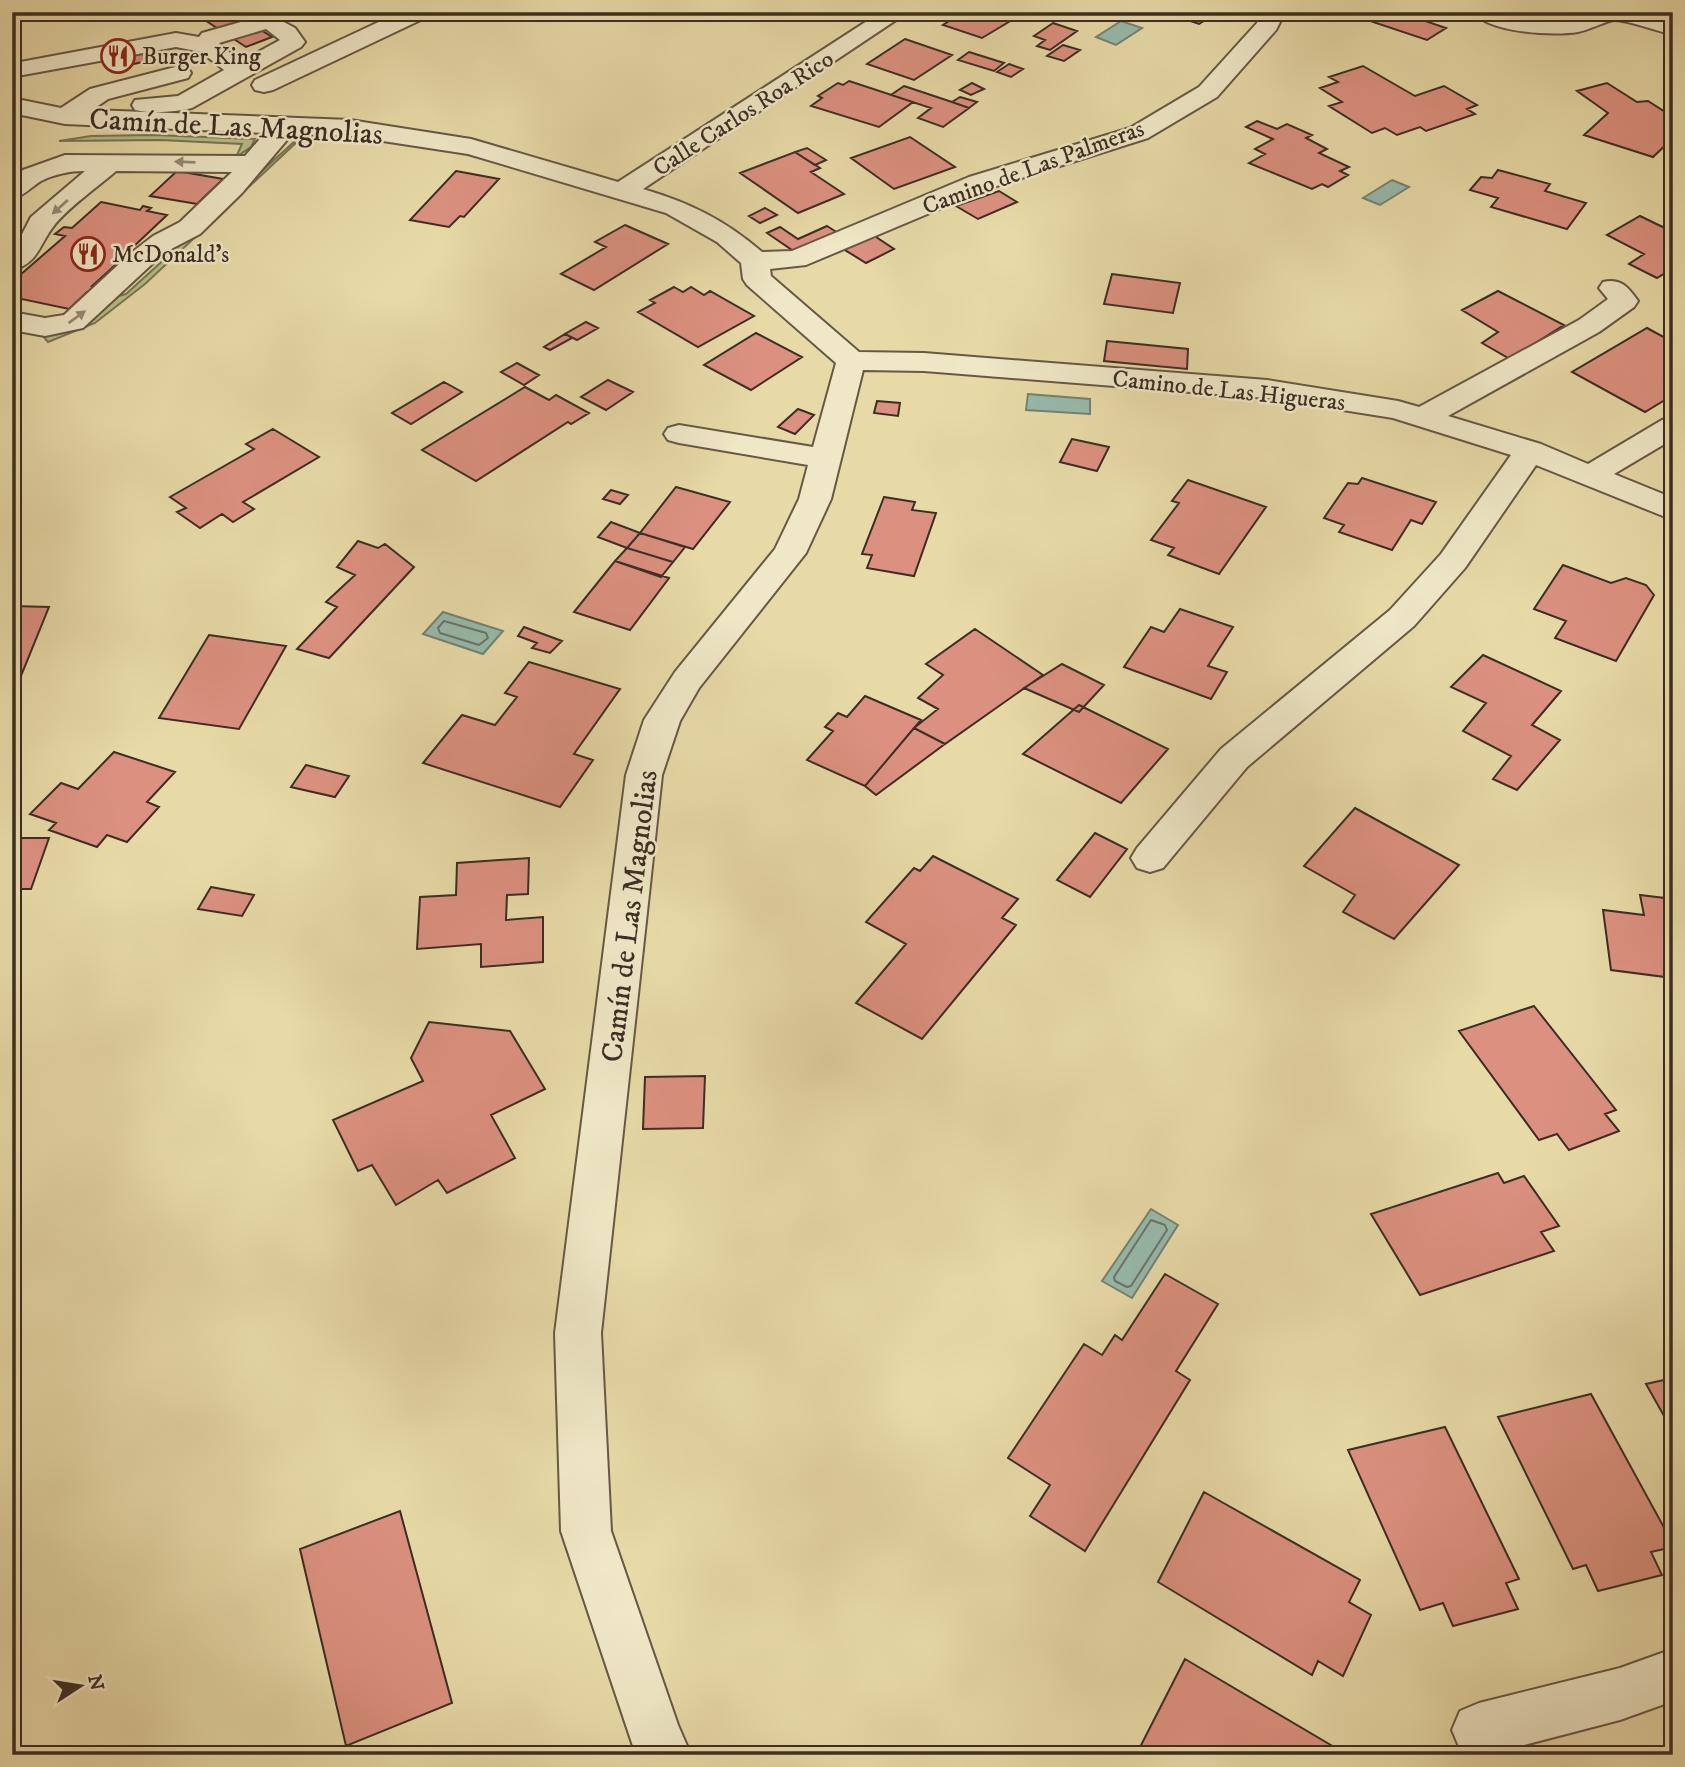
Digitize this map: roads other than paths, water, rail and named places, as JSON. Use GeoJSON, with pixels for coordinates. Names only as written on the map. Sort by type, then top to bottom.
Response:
{"type":"FeatureCollection","features":[{"type":"Feature","properties":{"kind":"street"},"geometry":{"type":"LineString","coordinates":[[205,124],[222,104],[419,12]]}},
{"type":"Feature","properties":{"kind":"street","name":"Calle Carlos Roa Rico"},"geometry":{"type":"LineString","coordinates":[[624,190],[897,12]]}},
{"type":"Feature","properties":{"kind":"street","name":"Camino de Las Palmeras"},"geometry":{"type":"LineString","coordinates":[[755,261],[796,259],[978,183],[1139,133],[1208,92],[1268,25],[1274,12]]}},
{"type":"Feature","properties":{"kind":"street"},"geometry":{"type":"LineString","coordinates":[[1485,12],[1511,22],[1542,27],[1572,27],[1596,21],[1612,12],[1673,28]]}},
{"type":"Feature","properties":{"kind":"street"},"geometry":{"type":"LineString","coordinates":[[13,63],[190,23],[259,16],[287,33],[293,43],[183,103],[162,106],[121,105],[80,117]]}},
{"type":"Feature","properties":{"kind":"street"},"geometry":{"type":"LineString","coordinates":[[190,23],[245,70]]}},
{"type":"Feature","properties":{"kind":"street"},"geometry":{"type":"LineString","coordinates":[[13,63],[176,40],[209,46],[245,70]]}},
{"type":"Feature","properties":{"kind":"street"},"geometry":{"type":"LineString","coordinates":[[13,63],[43,77],[173,52],[187,52],[206,58],[213,67],[213,88]]}},
{"type":"Feature","properties":{"kind":"street"},"geometry":{"type":"LineString","coordinates":[[80,117],[99,94],[179,73]]}},
{"type":"Feature","properties":{"kind":"street","name":"Camín de Las Magnolias"},"geometry":{"type":"LineString","coordinates":[[12,105],[80,117],[350,128],[471,147],[624,190],[675,207],[727,236],[755,261],[757,279],[851,361],[815,499],[790,554],[687,680],[662,720],[644,775],[578,1333],[586,1531],[654,1733],[664,1755]]}},
{"type":"Feature","properties":{"kind":"street"},"geometry":{"type":"LineString","coordinates":[[12,321],[45,327],[73,322],[149,253],[190,228],[253,164],[285,126]]}},
{"type":"Feature","properties":{"kind":"street"},"geometry":{"type":"LineString","coordinates":[[12,261],[30,246],[41,223],[111,162]]}},
{"type":"Feature","properties":{"kind":"street"},"geometry":{"type":"LineString","coordinates":[[12,191],[51,166],[65,163],[253,164]]}},
{"type":"Feature","properties":{"kind":"street"},"geometry":{"type":"LineString","coordinates":[[1421,418],[1589,326],[1624,301],[1613,288]]}},
{"type":"Feature","properties":{"kind":"street","name":"Camino de Las Higueras"},"geometry":{"type":"LineString","coordinates":[[851,361],[924,362],[1267,389],[1398,410],[1530,451],[1673,510]]}},
{"type":"Feature","properties":{"kind":"street"},"geometry":{"type":"LineString","coordinates":[[1591,475],[1673,426]]}},
{"type":"Feature","properties":{"kind":"street"},"geometry":{"type":"LineString","coordinates":[[679,434],[825,458]]}},
{"type":"Feature","properties":{"kind":"street"},"geometry":{"type":"LineString","coordinates":[[1150,858],[1234,758],[1402,618],[1453,561],[1530,451]]}},
{"type":"Feature","properties":{"kind":"street"},"geometry":{"type":"LineString","coordinates":[[1479,1730],[1620,1695],[1673,1675]]}},
{"type":"Feature","properties":{"kind":"water"},"geometry":{"type":"Polygon","coordinates":[[[1121,21],[1142,28],[1116,45],[1096,37],[1121,21]]]}},
{"type":"Feature","properties":{"kind":"water"},"geometry":{"type":"Polygon","coordinates":[[[1392,180],[1409,187],[1380,205],[1363,198],[1392,180]]]}},
{"type":"Feature","properties":{"kind":"water"},"geometry":{"type":"Polygon","coordinates":[[[1028,394],[1090,399],[1090,414],[1026,410],[1028,394]]]}},
{"type":"Feature","properties":{"kind":"water"},"geometry":{"type":"Polygon","coordinates":[[[443,612],[503,631],[483,654],[423,634],[443,612]]]}},
{"type":"Feature","properties":{"kind":"water"},"geometry":{"type":"Polygon","coordinates":[[[1151,1209],[1178,1225],[1132,1298],[1102,1281],[1151,1209]]]}},
{"type":"Feature","properties":{"kind":"place","name":"Burger King"},"geometry":{"type":"Point","coordinates":[118,56]}},
{"type":"Feature","properties":{"kind":"place","name":"McDonald's"},"geometry":{"type":"Point","coordinates":[88,254]}}]}
